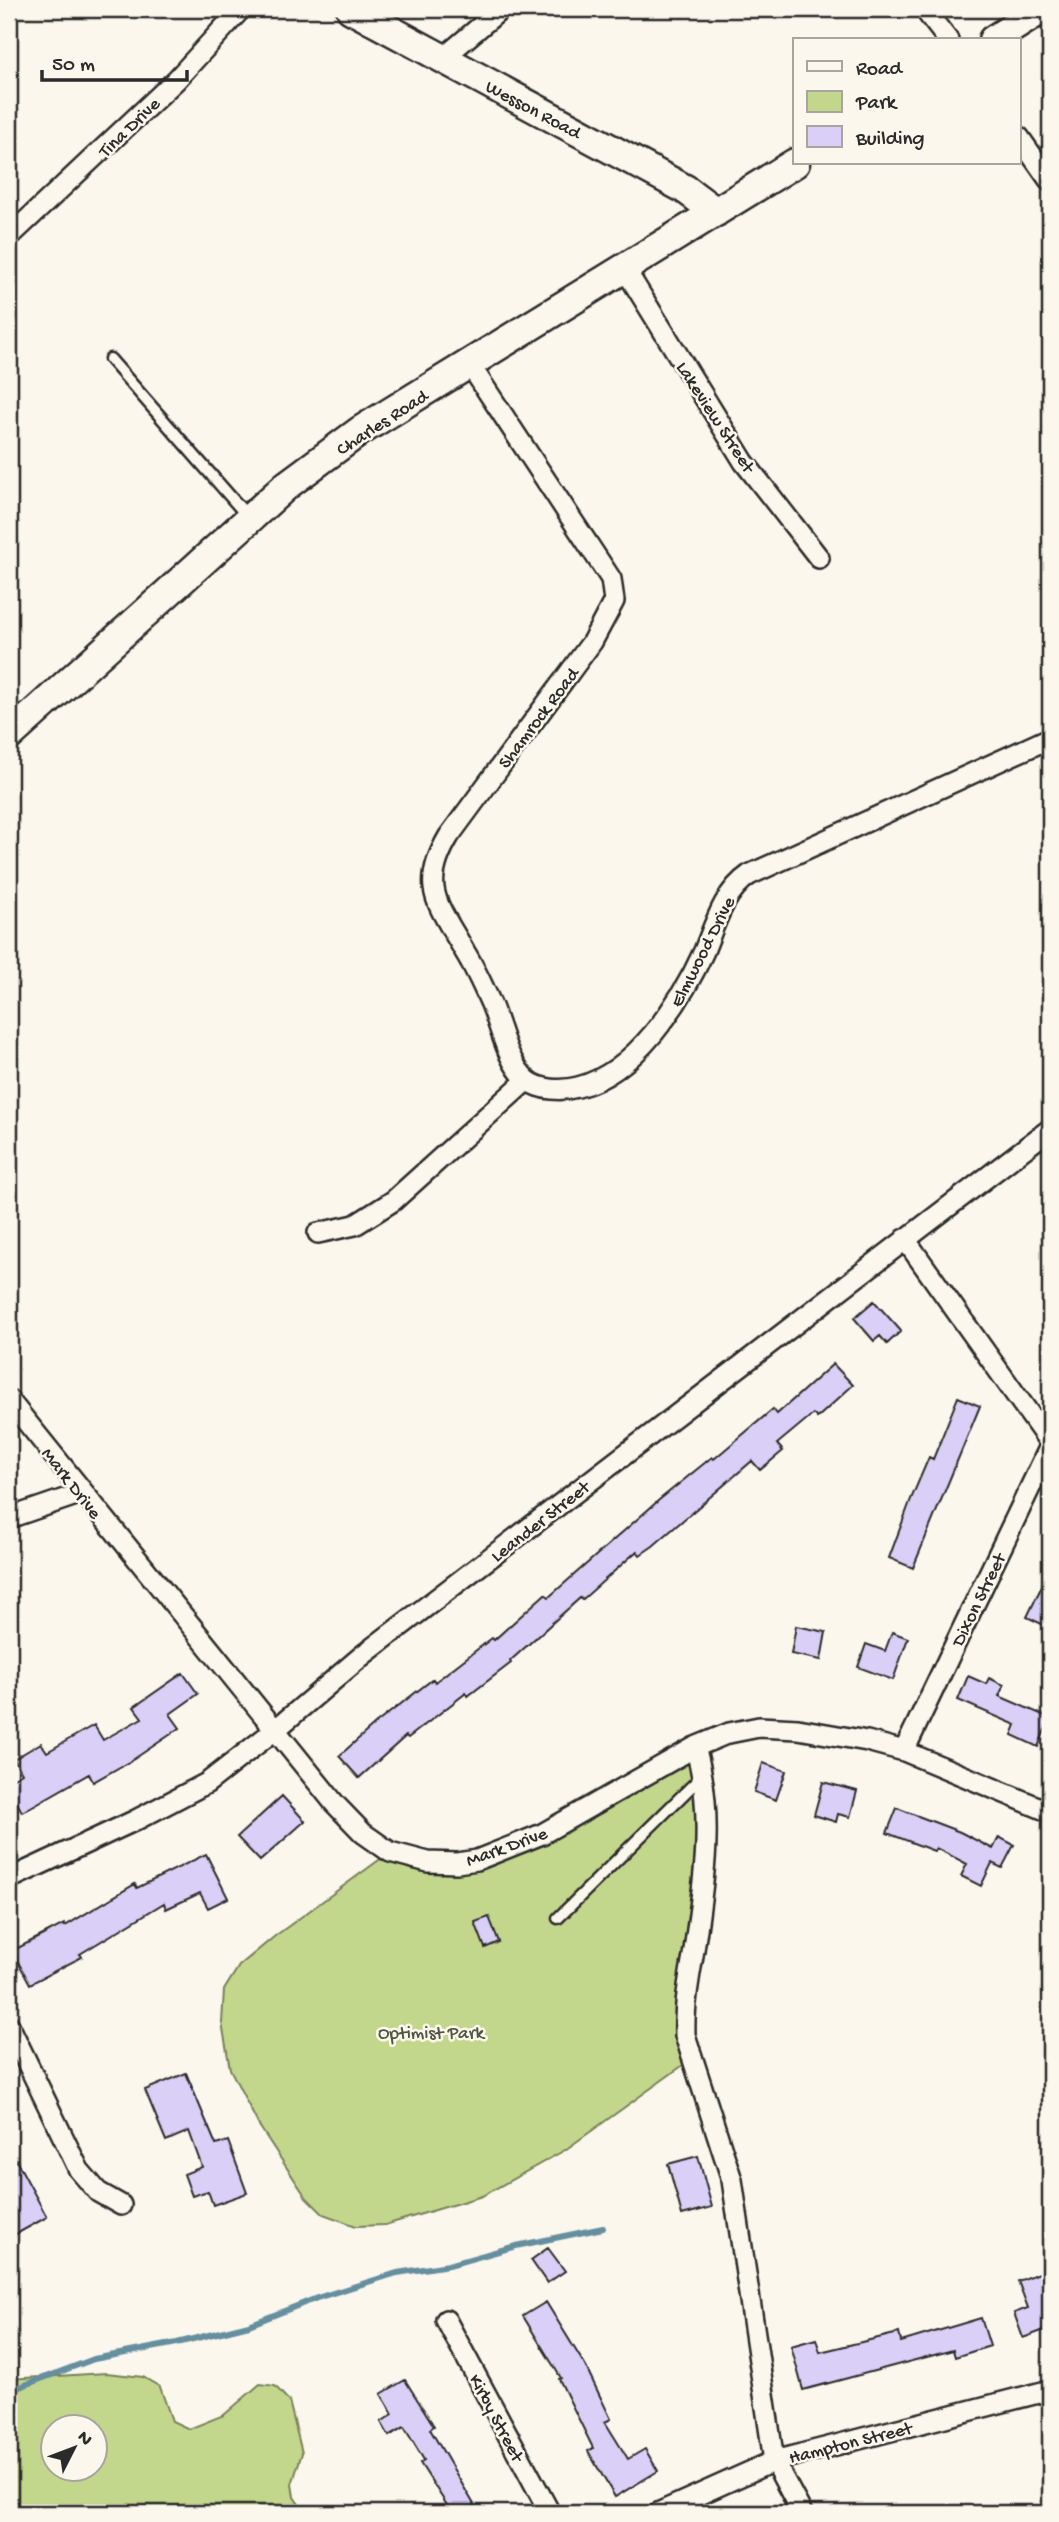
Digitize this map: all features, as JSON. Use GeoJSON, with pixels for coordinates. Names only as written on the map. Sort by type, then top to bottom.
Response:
{"type":"FeatureCollection","features":[{"type":"Feature","properties":{"kind":"street","name":"Tina Drive"},"geometry":{"type":"LineString","coordinates":[[9,237],[176,80],[241,9]]}},
{"type":"Feature","properties":{"kind":"street","name":"Wesson Road"},"geometry":{"type":"LineString","coordinates":[[351,9],[685,189],[716,212]]}},
{"type":"Feature","properties":{"kind":"street"},"geometry":{"type":"LineString","coordinates":[[442,59],[500,9]]}},
{"type":"Feature","properties":{"kind":"street"},"geometry":{"type":"LineString","coordinates":[[924,9],[946,38]]}},
{"type":"Feature","properties":{"kind":"street"},"geometry":{"type":"LineString","coordinates":[[996,38],[1042,9]]}},
{"type":"Feature","properties":{"kind":"street"},"geometry":{"type":"LineString","coordinates":[[1020,138],[1050,181]]}},
{"type":"Feature","properties":{"kind":"street","name":"Charles Road"},"geometry":{"type":"LineString","coordinates":[[9,736],[249,518],[287,485],[360,431],[793,164]]}},
{"type":"Feature","properties":{"kind":"street","name":"Lakeview Street"},"geometry":{"type":"LineString","coordinates":[[625,269],[744,462],[819,558]]}},
{"type":"Feature","properties":{"kind":"street","name":"Shamrock Road"},"geometry":{"type":"LineString","coordinates":[[470,365],[611,579],[614,601],[592,642],[449,836],[439,853],[433,878],[433,892],[439,905],[473,965],[512,1059],[527,1080]]}},
{"type":"Feature","properties":{"kind":"street","name":"Elmwood Drive"},"geometry":{"type":"LineString","coordinates":[[527,1080],[541,1087],[567,1090],[591,1084],[611,1072],[640,1047],[673,1008],[699,962],[729,895],[737,883],[749,875],[1050,738]]}},
{"type":"Feature","properties":{"kind":"street"},"geometry":{"type":"LineString","coordinates":[[318,1233],[355,1225],[393,1201],[527,1080]]}},
{"type":"Feature","properties":{"kind":"street","name":"Leander Street"},"geometry":{"type":"LineString","coordinates":[[9,1879],[136,1820],[207,1783],[363,1656],[1050,1129]]}},
{"type":"Feature","properties":{"kind":"street","name":"Dixon Street"},"geometry":{"type":"LineString","coordinates":[[904,1751],[1050,1444],[905,1239]]}},
{"type":"Feature","properties":{"kind":"street","name":"Mark Drive"},"geometry":{"type":"LineString","coordinates":[[9,1400],[335,1804],[363,1833],[390,1852],[428,1861],[457,1863],[477,1860],[542,1834],[695,1746],[729,1733],[759,1727],[835,1734],[904,1751],[1050,1812]]}},
{"type":"Feature","properties":{"kind":"street"},"geometry":{"type":"LineString","coordinates":[[9,1518],[82,1493]]}},
{"type":"Feature","properties":{"kind":"street"},"geometry":{"type":"LineString","coordinates":[[695,1746],[704,1774],[708,1809],[699,1910],[684,2014],[685,2035],[732,2180],[774,2461],[802,2513]]}},
{"type":"Feature","properties":{"kind":"street"},"geometry":{"type":"LineString","coordinates":[[9,2025],[79,2170],[98,2192],[121,2205]]}},
{"type":"Feature","properties":{"kind":"street","name":"Kirby Street"},"geometry":{"type":"LineString","coordinates":[[446,2320],[550,2513]]}},
{"type":"Feature","properties":{"kind":"street","name":"Hampton Street"},"geometry":{"type":"LineString","coordinates":[[658,2513],[774,2461],[1050,2390]]}},
{"type":"Feature","properties":{"kind":"lane"},"geometry":{"type":"LineString","coordinates":[[110,359],[249,518]]}},
{"type":"Feature","properties":{"kind":"lane"},"geometry":{"type":"LineString","coordinates":[[558,1918],[704,1774]]}},
{"type":"Feature","properties":{"kind":"green space","name":"Optimist Park"},"geometry":{"type":"Polygon","coordinates":[[[695,1747],[699,1910],[693,2058],[565,2150],[482,2196],[385,2225],[356,2226],[323,2214],[306,2197],[258,2124],[230,2069],[222,2023],[224,1990],[239,1966],[275,1936],[390,1852],[477,1860],[695,1747]]]}},
{"type":"Feature","properties":{"kind":"green space"},"geometry":{"type":"Polygon","coordinates":[[[106,2373],[143,2377],[160,2387],[172,2421],[189,2429],[224,2415],[260,2384],[275,2386],[289,2401],[302,2453],[292,2484],[294,2497],[305,2513],[9,2513],[9,2379],[106,2373]]]}},
{"type":"Feature","properties":{"kind":"building"},"geometry":{"type":"Polygon","coordinates":[[[874,1301],[901,1331],[887,1344],[880,1336],[874,1341],[854,1318],[874,1301]]]}},
{"type":"Feature","properties":{"kind":"building"},"geometry":{"type":"Polygon","coordinates":[[[833,1364],[853,1385],[817,1418],[813,1414],[777,1444],[783,1451],[760,1470],[752,1461],[653,1546],[640,1555],[637,1551],[582,1600],[580,1598],[510,1661],[511,1663],[468,1696],[466,1693],[408,1738],[406,1736],[359,1778],[339,1756],[433,1679],[435,1682],[492,1638],[494,1640],[545,1594],[549,1597],[659,1500],[712,1457],[714,1459],[773,1409],[777,1414],[833,1364]]]}},
{"type":"Feature","properties":{"kind":"building"},"geometry":{"type":"Polygon","coordinates":[[[958,1397],[980,1406],[913,1568],[889,1558],[929,1457],[933,1459],[958,1397]]]}},
{"type":"Feature","properties":{"kind":"building"},"geometry":{"type":"Polygon","coordinates":[[[1050,1569],[1050,1628],[1027,1617],[1050,1569]]]}},
{"type":"Feature","properties":{"kind":"building"},"geometry":{"type":"Polygon","coordinates":[[[796,1626],[826,1632],[821,1660],[791,1654],[796,1626]]]}},
{"type":"Feature","properties":{"kind":"building"},"geometry":{"type":"Polygon","coordinates":[[[892,1632],[908,1638],[893,1680],[858,1667],[866,1644],[885,1651],[892,1632]]]}},
{"type":"Feature","properties":{"kind":"building"},"geometry":{"type":"Polygon","coordinates":[[[183,1673],[198,1694],[170,1714],[180,1728],[93,1782],[89,1774],[22,1812],[9,1788],[9,1781],[22,1773],[14,1759],[41,1743],[47,1752],[94,1725],[103,1740],[142,1718],[134,1707],[183,1673]]]}},
{"type":"Feature","properties":{"kind":"building"},"geometry":{"type":"Polygon","coordinates":[[[968,1676],[986,1684],[989,1678],[1004,1685],[999,1696],[1050,1718],[1038,1747],[1012,1735],[1016,1725],[958,1700],[968,1676]]]}},
{"type":"Feature","properties":{"kind":"building"},"geometry":{"type":"Polygon","coordinates":[[[763,1763],[786,1771],[776,1800],[754,1792],[763,1763]]]}},
{"type":"Feature","properties":{"kind":"building"},"geometry":{"type":"Polygon","coordinates":[[[823,1782],[857,1791],[850,1817],[838,1814],[836,1822],[814,1815],[823,1782]]]}},
{"type":"Feature","properties":{"kind":"building"},"geometry":{"type":"Polygon","coordinates":[[[282,1796],[305,1821],[260,1861],[237,1837],[282,1796]]]}},
{"type":"Feature","properties":{"kind":"building"},"geometry":{"type":"Polygon","coordinates":[[[897,1808],[960,1832],[993,1849],[999,1837],[1014,1845],[1002,1868],[992,1863],[981,1886],[961,1876],[967,1864],[936,1848],[934,1851],[887,1833],[897,1808]]]}},
{"type":"Feature","properties":{"kind":"building"},"geometry":{"type":"Polygon","coordinates":[[[206,1854],[228,1898],[208,1908],[200,1893],[166,1909],[164,1903],[80,1954],[82,1957],[30,1984],[12,1951],[64,1924],[65,1926],[135,1884],[137,1888],[206,1854]]]}},
{"type":"Feature","properties":{"kind":"building"},"geometry":{"type":"Polygon","coordinates":[[[489,1917],[499,1942],[485,1948],[475,1922],[489,1917]]]}},
{"type":"Feature","properties":{"kind":"building"},"geometry":{"type":"Polygon","coordinates":[[[186,2073],[216,2145],[228,2141],[247,2193],[213,2205],[208,2191],[192,2196],[184,2174],[202,2167],[189,2131],[166,2141],[145,2090],[186,2073]]]}},
{"type":"Feature","properties":{"kind":"building"},"geometry":{"type":"Polygon","coordinates":[[[9,2147],[47,2217],[9,2238],[9,2147]]]}},
{"type":"Feature","properties":{"kind":"building"},"geometry":{"type":"Polygon","coordinates":[[[698,2156],[712,2207],[682,2215],[668,2164],[698,2156]]]}},
{"type":"Feature","properties":{"kind":"building"},"geometry":{"type":"Polygon","coordinates":[[[548,2248],[565,2271],[547,2283],[531,2260],[548,2248]]]}},
{"type":"Feature","properties":{"kind":"building"},"geometry":{"type":"Polygon","coordinates":[[[1042,2272],[1050,2296],[1050,2328],[1023,2338],[1014,2313],[1028,2308],[1018,2281],[1042,2272]]]}},
{"type":"Feature","properties":{"kind":"building"},"geometry":{"type":"Polygon","coordinates":[[[546,2302],[586,2367],[611,2419],[605,2422],[628,2459],[645,2449],[658,2471],[615,2497],[588,2451],[593,2448],[559,2379],[561,2378],[523,2316],[546,2302]]]}},
{"type":"Feature","properties":{"kind":"building"},"geometry":{"type":"Polygon","coordinates":[[[981,2318],[990,2346],[955,2357],[953,2350],[803,2390],[791,2346],[816,2339],[820,2352],[899,2333],[901,2342],[981,2318]]]}},
{"type":"Feature","properties":{"kind":"building"},"geometry":{"type":"Polygon","coordinates":[[[405,2380],[434,2426],[430,2429],[479,2513],[452,2513],[420,2463],[424,2460],[404,2427],[389,2436],[381,2422],[393,2414],[381,2394],[405,2380]]]}},
{"type":"Feature","properties":{"kind":"waterway"},"geometry":{"type":"LineString","coordinates":[[9,2391],[94,2359],[177,2343],[249,2325],[317,2298],[397,2273],[449,2265],[516,2246],[603,2228]]}}]}
